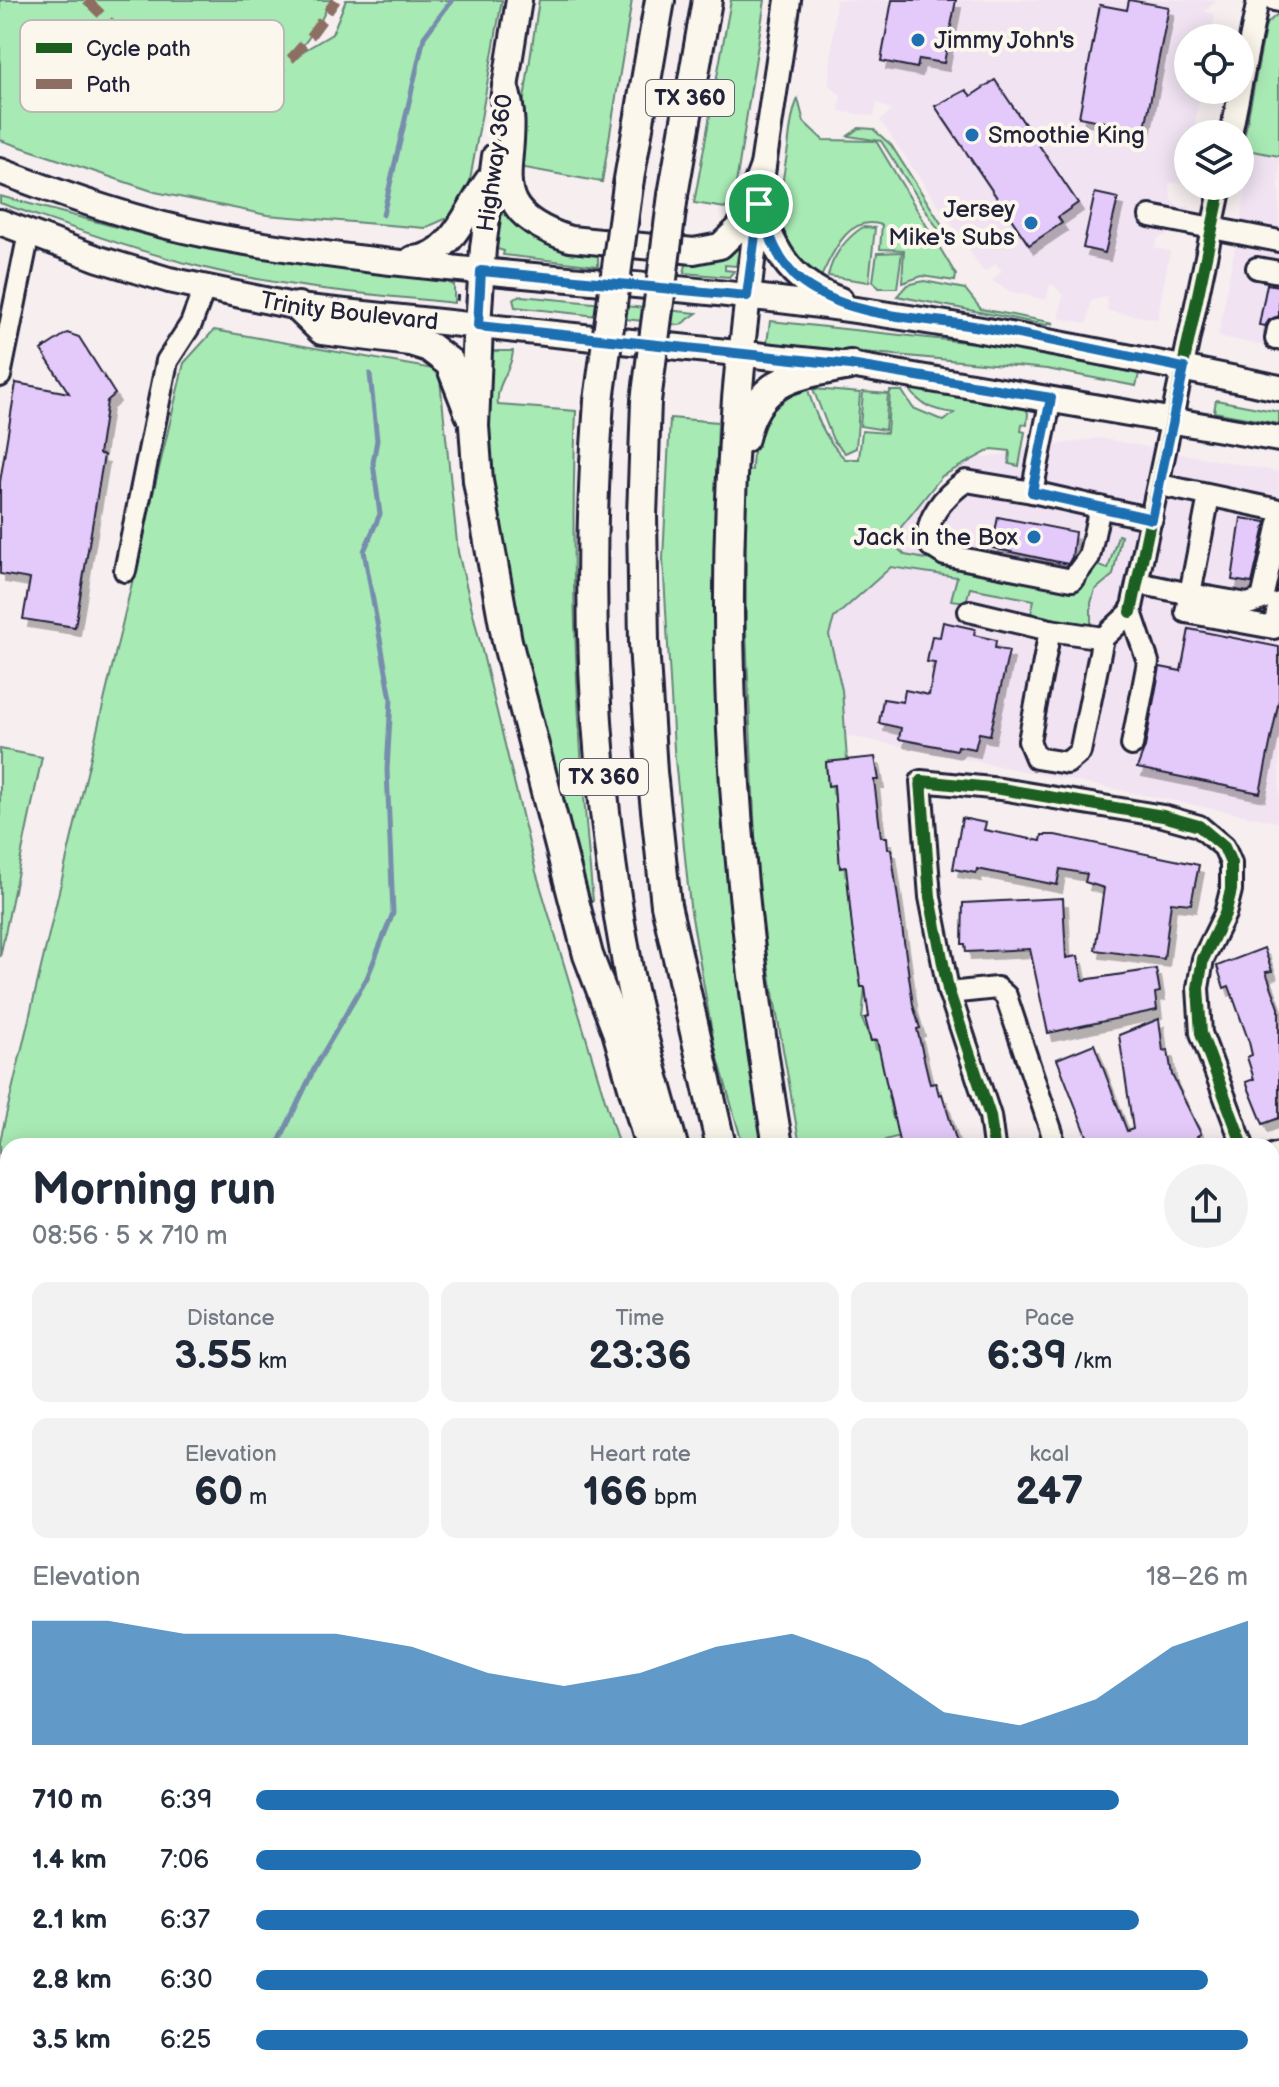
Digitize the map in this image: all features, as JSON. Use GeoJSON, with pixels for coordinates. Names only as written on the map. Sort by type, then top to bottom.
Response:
{"type":"FeatureCollection","features":[{"type":"Feature","properties":{"kind":"highway","name":"TX 360"},"geometry":{"type":"LineString","coordinates":[[660,0],[628,185],[599,401],[591,528],[598,715],[629,978],[671,1138]]}},
{"type":"Feature","properties":{"kind":"highway","name":"TX 360"},"geometry":{"type":"LineString","coordinates":[[707,0],[673,195],[646,401],[643,559],[652,772],[666,905],[719,1138]]}},
{"type":"Feature","properties":{"kind":"highway"},"geometry":{"type":"LineString","coordinates":[[298,307],[322,330],[410,341],[429,347],[450,363],[474,426]]}},
{"type":"Feature","properties":{"kind":"highway"},"geometry":{"type":"LineString","coordinates":[[478,326],[474,426],[487,543],[507,641],[588,955],[617,1031],[648,1138]]}},
{"type":"Feature","properties":{"kind":"highway"},"geometry":{"type":"LineString","coordinates":[[741,356],[729,571],[734,776],[754,990],[777,1138]]}},
{"type":"Feature","properties":{"kind":"highway"},"geometry":{"type":"LineString","coordinates":[[733,485],[746,426],[763,395],[793,376],[850,365]]}},
{"type":"Feature","properties":{"kind":"main road","name":"Highway 360"},"geometry":{"type":"LineString","coordinates":[[478,326],[492,175],[519,0]]}},
{"type":"Feature","properties":{"kind":"main road"},"geometry":{"type":"LineString","coordinates":[[741,356],[763,166],[788,0]]}},
{"type":"Feature","properties":{"kind":"main road"},"geometry":{"type":"LineString","coordinates":[[505,86],[513,122],[507,188],[523,216],[561,237],[708,250],[727,241],[740,227],[763,166]]}},
{"type":"Feature","properties":{"kind":"main road"},"geometry":{"type":"LineString","coordinates":[[0,171],[120,212],[186,230],[481,271],[747,296],[979,327],[1279,388]]}},
{"type":"Feature","properties":{"kind":"main road"},"geometry":{"type":"LineString","coordinates":[[384,259],[418,259],[438,251],[466,219],[474,199],[492,175]]}},
{"type":"Feature","properties":{"kind":"main road"},"geometry":{"type":"LineString","coordinates":[[759,204],[778,254],[801,282],[876,313]]}},
{"type":"Feature","properties":{"kind":"main road","name":"Trinity Boulevard"},"geometry":{"type":"LineString","coordinates":[[0,222],[99,259],[204,289],[298,307],[741,356],[850,365],[1279,439]]}},
{"type":"Feature","properties":{"kind":"street"},"geometry":{"type":"LineString","coordinates":[[1234,120],[1258,0]]}},
{"type":"Feature","properties":{"kind":"street"},"geometry":{"type":"LineString","coordinates":[[1132,745],[1148,662],[1131,612],[1218,200]]}},
{"type":"Feature","properties":{"kind":"street"},"geometry":{"type":"LineString","coordinates":[[1150,216],[1272,240]]}},
{"type":"Feature","properties":{"kind":"street"},"geometry":{"type":"LineString","coordinates":[[0,376],[29,233]]}},
{"type":"Feature","properties":{"kind":"street"},"geometry":{"type":"LineString","coordinates":[[1257,268],[1279,272]]}},
{"type":"Feature","properties":{"kind":"street"},"geometry":{"type":"LineString","coordinates":[[125,571],[167,361],[191,324],[204,289]]}},
{"type":"Feature","properties":{"kind":"street"},"geometry":{"type":"LineString","coordinates":[[1032,492],[1051,398]]}},
{"type":"Feature","properties":{"kind":"street"},"geometry":{"type":"LineString","coordinates":[[1100,507],[1089,557],[1072,580],[945,555],[931,546],[928,530],[931,517],[944,502],[960,485],[972,480],[1032,492],[1100,507],[1152,519]]}},
{"type":"Feature","properties":{"kind":"street"},"geometry":{"type":"LineString","coordinates":[[1160,485],[1279,510]]}},
{"type":"Feature","properties":{"kind":"street"},"geometry":{"type":"LineString","coordinates":[[1209,496],[1186,612],[1274,628],[1279,603]]}},
{"type":"Feature","properties":{"kind":"street"},"geometry":{"type":"LineString","coordinates":[[1138,583],[1256,603],[1265,594],[1279,523]]}},
{"type":"Feature","properties":{"kind":"street"},"geometry":{"type":"LineString","coordinates":[[969,611],[1050,630],[1103,638]]}},
{"type":"Feature","properties":{"kind":"street"},"geometry":{"type":"LineString","coordinates":[[1050,630],[1029,741],[1036,758],[1067,763],[1080,752],[1103,638],[1131,612]]}},
{"type":"Feature","properties":{"kind":"street"},"geometry":{"type":"LineString","coordinates":[[993,1138],[990,1116],[949,993],[930,897],[921,781],[1001,789],[1163,816],[1199,826],[1224,847],[1231,863],[1231,890],[1225,914],[1203,959],[1199,1003],[1201,1033],[1240,1138]]}},
{"type":"Feature","properties":{"kind":"street"},"geometry":{"type":"LineString","coordinates":[[949,993],[997,988],[1006,996],[1052,1138]]}},
{"type":"Feature","properties":{"kind":"path"},"geometry":{"type":"LineString","coordinates":[[457,301],[458,288]]}},
{"type":"Feature","properties":{"kind":"shaded area"},"geometry":{"type":"Polygon","coordinates":[[[836,0],[1217,0],[1204,12],[1215,14],[1213,24],[1174,24],[1174,104],[1198,104],[1196,120],[1174,120],[1174,183],[1169,183],[1171,200],[1179,207],[1190,206],[1185,236],[1170,234],[1158,238],[1154,248],[1170,251],[1157,319],[1108,311],[1107,296],[1091,301],[1087,323],[1059,318],[1063,296],[1056,287],[1050,284],[1046,300],[1010,291],[992,281],[1002,271],[996,264],[984,272],[880,120],[891,112],[890,109],[877,103],[874,116],[839,111],[841,95],[829,85],[836,0]]]}},
{"type":"Feature","properties":{"kind":"shaded area"},"geometry":{"type":"Polygon","coordinates":[[[1254,150],[1279,156],[1279,349],[1218,336],[1244,200],[1254,200],[1254,150]]]}},
{"type":"Feature","properties":{"kind":"shaded area"},"geometry":{"type":"Polygon","coordinates":[[[1099,438],[1279,472],[1279,822],[805,727],[793,649],[891,527],[970,460],[1099,438]]]}},
{"type":"Feature","properties":{"kind":"green space"},"geometry":{"type":"Polygon","coordinates":[[[0,0],[331,0],[319,24],[295,56],[332,34],[346,0],[502,0],[467,197],[452,216],[425,228],[267,215],[155,192],[0,140],[0,0]]]}},
{"type":"Feature","properties":{"kind":"green space"},"geometry":{"type":"Polygon","coordinates":[[[539,0],[632,0],[602,182],[514,166],[539,0]]]}},
{"type":"Feature","properties":{"kind":"green space"},"geometry":{"type":"Polygon","coordinates":[[[731,0],[765,0],[732,209],[694,203],[731,0]]]}},
{"type":"Feature","properties":{"kind":"green space"},"geometry":{"type":"Polygon","coordinates":[[[1279,13],[1279,156],[1254,151],[1254,120],[1248,120],[1251,104],[1254,104],[1254,86],[1266,24],[1279,13]]]}},
{"type":"Feature","properties":{"kind":"green space"},"geometry":{"type":"Polygon","coordinates":[[[798,99],[804,122],[823,140],[876,141],[956,275],[955,281],[922,276],[902,283],[904,250],[880,249],[882,225],[870,223],[851,230],[837,247],[821,277],[792,253],[781,221],[781,203],[791,123],[798,99]]]}},
{"type":"Feature","properties":{"kind":"green space"},"geometry":{"type":"Polygon","coordinates":[[[859,128],[873,129],[891,145],[949,236],[942,235],[881,141],[848,136],[859,128]]]}},
{"type":"Feature","properties":{"kind":"green space"},"geometry":{"type":"Polygon","coordinates":[[[0,196],[165,240],[242,255],[438,278],[454,285],[454,303],[297,285],[205,268],[127,246],[0,203],[0,196]]]}},
{"type":"Feature","properties":{"kind":"green space"},"geometry":{"type":"Polygon","coordinates":[[[499,207],[505,207],[523,229],[534,236],[571,247],[598,250],[598,266],[503,255],[504,251],[494,248],[499,207]]]}},
{"type":"Feature","properties":{"kind":"green space"},"geometry":{"type":"Polygon","coordinates":[[[863,227],[875,228],[869,282],[828,276],[841,248],[863,227]]]}},
{"type":"Feature","properties":{"kind":"green space"},"geometry":{"type":"Polygon","coordinates":[[[740,242],[736,266],[725,265],[725,270],[734,271],[729,277],[684,273],[687,261],[740,242]]]}},
{"type":"Feature","properties":{"kind":"green space"},"geometry":{"type":"Polygon","coordinates":[[[902,252],[897,288],[879,288],[873,281],[877,253],[902,252]]]}},
{"type":"Feature","properties":{"kind":"green space"},"geometry":{"type":"Polygon","coordinates":[[[924,281],[965,289],[981,309],[1054,323],[1046,325],[897,296],[907,285],[924,281]]]}},
{"type":"Feature","properties":{"kind":"green space"},"geometry":{"type":"Polygon","coordinates":[[[521,296],[697,313],[680,325],[515,307],[513,299],[521,296]]]}},
{"type":"Feature","properties":{"kind":"green space"},"geometry":{"type":"Polygon","coordinates":[[[770,321],[993,345],[1139,374],[1136,386],[1047,369],[767,343],[770,321]]]}},
{"type":"Feature","properties":{"kind":"green space"},"geometry":{"type":"Polygon","coordinates":[[[214,330],[439,370],[458,552],[536,872],[617,1138],[1,1138],[184,363],[214,330]]]}},
{"type":"Feature","properties":{"kind":"green space"},"geometry":{"type":"Polygon","coordinates":[[[486,351],[513,351],[499,391],[498,405],[576,411],[574,595],[579,717],[593,901],[589,903],[542,756],[488,487],[486,351]]]}},
{"type":"Feature","properties":{"kind":"green space"},"geometry":{"type":"Polygon","coordinates":[[[807,386],[821,426],[845,459],[859,459],[862,431],[887,433],[890,391],[902,391],[913,408],[944,421],[954,413],[928,406],[909,388],[1024,405],[1028,413],[1027,425],[1022,424],[1021,431],[1025,432],[1019,466],[1009,464],[1010,451],[992,449],[942,476],[894,536],[895,546],[905,555],[1062,585],[1083,583],[1091,572],[1100,537],[1104,538],[1097,565],[1108,569],[1118,535],[1121,536],[1113,575],[1095,590],[1091,603],[1091,628],[1031,614],[1034,600],[970,588],[966,602],[951,600],[957,577],[891,567],[834,618],[829,635],[842,690],[847,760],[826,765],[828,785],[834,785],[840,867],[860,865],[853,909],[850,910],[865,987],[862,1019],[871,1041],[877,1040],[893,1095],[888,1096],[893,1118],[901,1117],[904,1135],[893,1138],[799,1138],[758,907],[746,631],[745,471],[752,470],[756,442],[766,419],[783,402],[807,386]]]}},
{"type":"Feature","properties":{"kind":"green space"},"geometry":{"type":"Polygon","coordinates":[[[813,389],[860,393],[856,448],[845,453],[833,440],[813,389]]]}},
{"type":"Feature","properties":{"kind":"green space"},"geometry":{"type":"Polygon","coordinates":[[[863,392],[888,394],[885,430],[860,426],[863,392]]]}},
{"type":"Feature","properties":{"kind":"green space"},"geometry":{"type":"Polygon","coordinates":[[[1216,400],[1279,412],[1279,424],[1214,412],[1216,400]]]}},
{"type":"Feature","properties":{"kind":"green space"},"geometry":{"type":"Polygon","coordinates":[[[670,418],[718,422],[715,611],[721,799],[739,980],[766,1138],[741,1138],[714,1044],[690,906],[674,749],[663,559],[670,418]]]}},
{"type":"Feature","properties":{"kind":"green space"},"geometry":{"type":"Polygon","coordinates":[[[0,749],[42,757],[0,957],[0,749]]]}},
{"type":"Feature","properties":{"kind":"building"},"geometry":{"type":"Polygon","coordinates":[[[892,0],[956,0],[944,63],[919,59],[917,68],[881,61],[892,0]]]}},
{"type":"Feature","properties":{"kind":"building"},"geometry":{"type":"Polygon","coordinates":[[[1129,0],[1169,7],[1143,138],[1120,133],[1121,125],[1079,117],[1100,5],[1127,10],[1129,0]]]}},
{"type":"Feature","properties":{"kind":"building"},"geometry":{"type":"Polygon","coordinates":[[[995,80],[1078,203],[1058,217],[1062,223],[1029,245],[935,106],[966,90],[971,96],[995,80]]]}},
{"type":"Feature","properties":{"kind":"building"},"geometry":{"type":"Polygon","coordinates":[[[1095,193],[1118,198],[1105,253],[1083,248],[1095,193]]]}},
{"type":"Feature","properties":{"kind":"building"},"geometry":{"type":"Polygon","coordinates":[[[1267,284],[1279,286],[1279,316],[1269,320],[1265,326],[1259,325],[1267,284]]]}},
{"type":"Feature","properties":{"kind":"building"},"geometry":{"type":"Polygon","coordinates":[[[67,333],[79,337],[115,394],[107,401],[99,454],[104,455],[75,627],[23,619],[30,579],[0,574],[0,482],[16,383],[69,393],[41,350],[67,333]]]}},
{"type":"Feature","properties":{"kind":"building","name":"Jack in the Box"},"geometry":{"type":"Polygon","coordinates":[[[998,517],[1075,532],[1072,557],[1068,564],[992,548],[998,517]]]}},
{"type":"Feature","properties":{"kind":"building"},"geometry":{"type":"Polygon","coordinates":[[[1241,518],[1266,522],[1252,583],[1232,580],[1241,518]]]}},
{"type":"Feature","properties":{"kind":"building"},"geometry":{"type":"Polygon","coordinates":[[[943,622],[975,629],[974,635],[996,640],[995,648],[1009,651],[990,735],[979,733],[975,749],[958,746],[957,750],[899,739],[901,728],[879,723],[883,699],[903,702],[905,690],[929,695],[935,663],[927,662],[932,636],[940,637],[943,622]]]}},
{"type":"Feature","properties":{"kind":"building"},"geometry":{"type":"Polygon","coordinates":[[[1189,629],[1279,647],[1279,700],[1260,793],[1137,768],[1145,747],[1160,667],[1181,671],[1189,629]]]}},
{"type":"Feature","properties":{"kind":"building"},"geometry":{"type":"Polygon","coordinates":[[[875,757],[879,780],[874,780],[881,837],[887,837],[888,849],[891,849],[913,1005],[920,1028],[917,1029],[930,1084],[936,1083],[939,1095],[942,1094],[956,1138],[898,1138],[877,1040],[871,1041],[865,1018],[869,1017],[865,987],[861,987],[846,867],[840,868],[834,785],[828,786],[826,762],[875,757]]]}},
{"type":"Feature","properties":{"kind":"building"},"geometry":{"type":"Polygon","coordinates":[[[962,818],[986,823],[984,830],[1041,841],[1042,835],[1055,835],[1199,865],[1191,904],[1171,902],[1164,959],[1095,950],[1104,888],[1085,882],[1087,874],[1060,869],[1057,885],[977,869],[976,873],[953,869],[962,818]]]}},
{"type":"Feature","properties":{"kind":"building"},"geometry":{"type":"Polygon","coordinates":[[[1063,898],[1066,958],[1078,956],[1083,980],[1156,969],[1160,992],[1155,993],[1157,1010],[1048,1033],[1030,949],[966,952],[965,944],[962,944],[963,903],[1063,898]]]}},
{"type":"Feature","properties":{"kind":"building"},"geometry":{"type":"Polygon","coordinates":[[[1264,948],[1272,971],[1266,972],[1279,1008],[1279,1118],[1263,1124],[1246,1082],[1254,1079],[1247,1057],[1252,1055],[1249,1042],[1229,986],[1224,988],[1217,966],[1264,948]]]}},
{"type":"Feature","properties":{"kind":"building"},"geometry":{"type":"Polygon","coordinates":[[[1159,1019],[1163,1051],[1168,1050],[1172,1075],[1201,1134],[1198,1138],[1088,1138],[1057,1059],[1094,1044],[1127,1131],[1133,1129],[1119,1035],[1159,1019]]]}},
{"type":"Feature","properties":{"kind":"waterway"},"geometry":{"type":"LineString","coordinates":[[383,215],[424,37],[452,0]]}},
{"type":"Feature","properties":{"kind":"waterway"},"geometry":{"type":"LineString","coordinates":[[281,1138],[315,1067],[367,978],[393,913],[387,770],[391,699],[364,551],[380,514],[373,463],[377,440],[370,374]]}},
{"type":"Feature","properties":{"kind":"marked path"},"geometry":{"type":"LineString","coordinates":[[87,0],[107,20]]}},
{"type":"Feature","properties":{"kind":"marked path"},"geometry":{"type":"LineString","coordinates":[[284,65],[336,0]]}},
{"type":"Feature","properties":{"kind":"cycle path"},"geometry":{"type":"LineString","coordinates":[[1131,612],[1218,200]]}},
{"type":"Feature","properties":{"kind":"cycle path"},"geometry":{"type":"LineString","coordinates":[[993,1138],[990,1116],[948,989],[930,897],[921,781],[1001,789],[1163,816],[1199,826],[1224,847],[1231,863],[1231,890],[1225,914],[1203,959],[1198,988],[1201,1033],[1240,1138]]}},
{"type":"Feature","properties":{"kind":"place","name":"Jimmy John's"},"geometry":{"type":"Point","coordinates":[918,40]}},
{"type":"Feature","properties":{"kind":"place","name":"Smoothie King"},"geometry":{"type":"Point","coordinates":[972,135]}},
{"type":"Feature","properties":{"kind":"place","name":"Jersey Mike's Subs"},"geometry":{"type":"Point","coordinates":[1031,223]}},
{"type":"Feature","properties":{"kind":"place","name":"Jack in the Box"},"geometry":{"type":"Point","coordinates":[1034,537]}},
{"type":"Feature","properties":{"kind":"route"},"geometry":{"type":"LineString","coordinates":[[759,204],[778,254],[788,269],[801,282],[831,297],[876,313],[979,327],[1184,368],[1152,519],[1032,492],[1051,398],[850,365],[741,356],[478,326],[481,271],[747,296],[759,204]]}}]}
